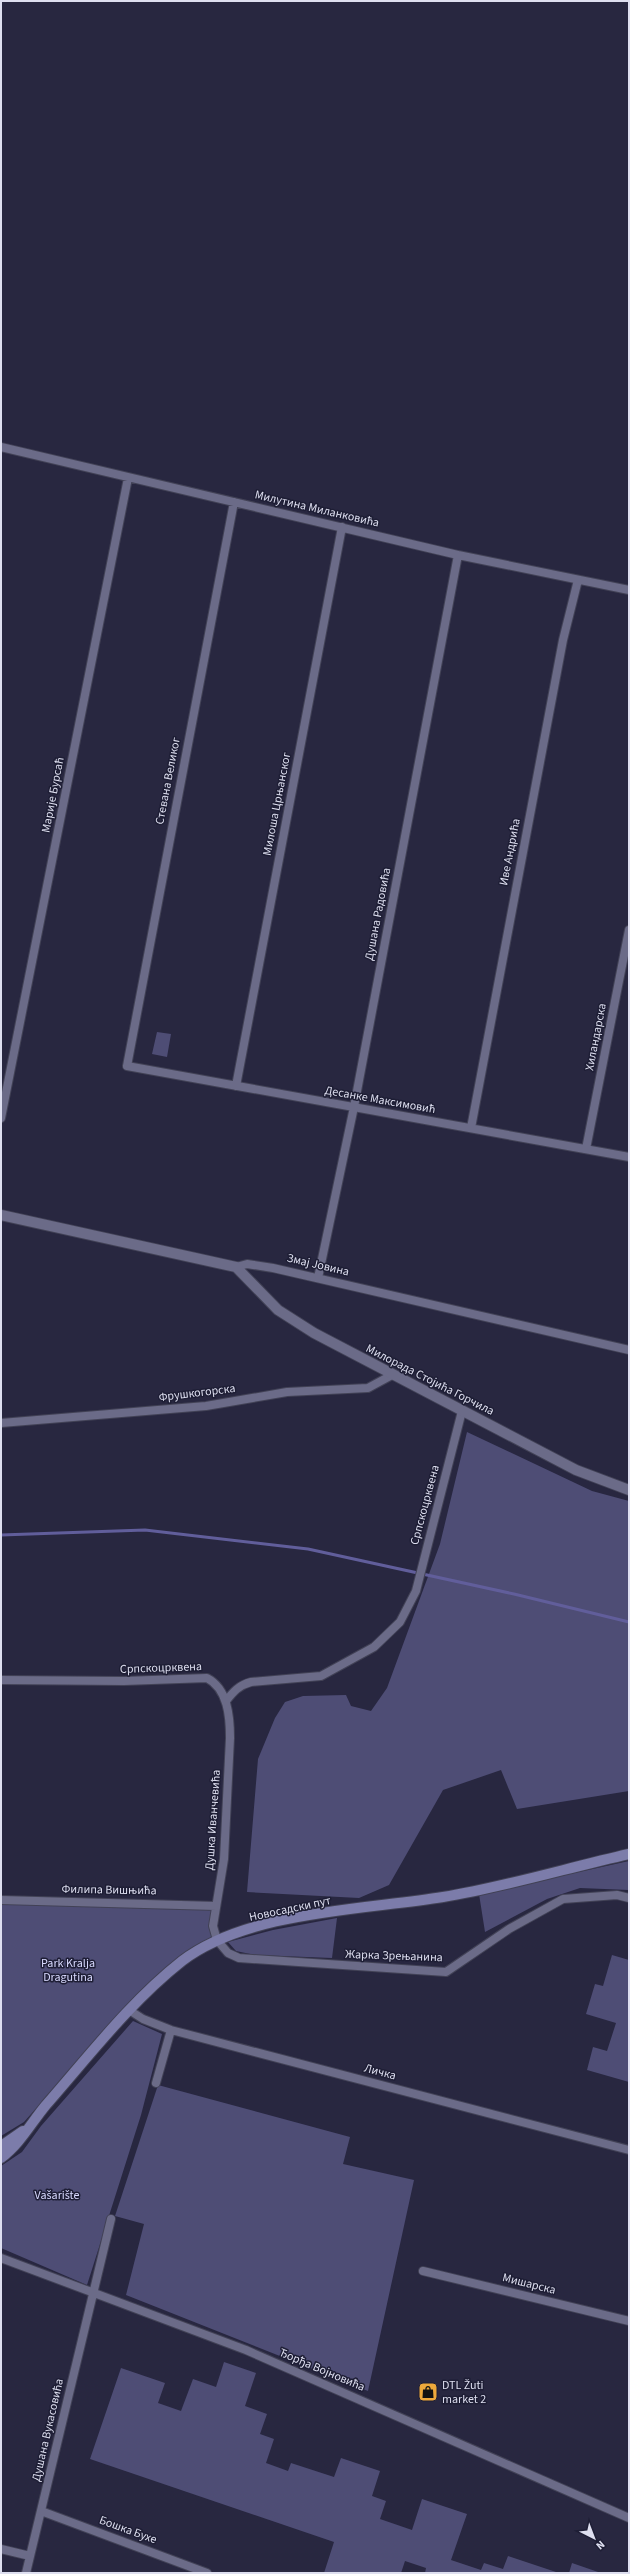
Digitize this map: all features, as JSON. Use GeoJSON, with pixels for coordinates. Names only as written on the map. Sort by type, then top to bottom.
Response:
{"type":"FeatureCollection","features":[{"type":"Feature","properties":{"kind":"main road","name":"Новосадски пут"},"geometry":{"type":"LineString","coordinates":[[1,2158],[20,2140],[29,2126],[129,2010],[181,1962],[217,1940],[293,1919],[445,1897],[629,1854]]}},
{"type":"Feature","properties":{"kind":"main road","name":"Новосадски пут"},"geometry":{"type":"LineString","coordinates":[[1,2146],[29,2126]]}},
{"type":"Feature","properties":{"kind":"street","name":"Милутина Миланковића"},"geometry":{"type":"LineString","coordinates":[[1,448],[458,555],[629,590]]}},
{"type":"Feature","properties":{"kind":"street","name":"Марије Бурсаћ"},"geometry":{"type":"LineString","coordinates":[[1,1118],[128,478]]}},
{"type":"Feature","properties":{"kind":"street","name":"Стевана Великог"},"geometry":{"type":"LineString","coordinates":[[127,1066],[234,502]]}},
{"type":"Feature","properties":{"kind":"street","name":"Милоша Црњанског"},"geometry":{"type":"LineString","coordinates":[[236,1086],[342,527]]}},
{"type":"Feature","properties":{"kind":"street","name":"Душана Радовића"},"geometry":{"type":"LineString","coordinates":[[318,1278],[354,1107],[458,555]]}},
{"type":"Feature","properties":{"kind":"street","name":"Иве Андрића"},"geometry":{"type":"LineString","coordinates":[[470,1128],[544,733],[563,640],[578,580]]}},
{"type":"Feature","properties":{"kind":"street","name":"Хиландарска"},"geometry":{"type":"LineString","coordinates":[[586,1149],[629,930]]}},
{"type":"Feature","properties":{"kind":"street","name":"Десанке Максимовић"},"geometry":{"type":"LineString","coordinates":[[127,1066],[629,1157]]}},
{"type":"Feature","properties":{"kind":"street","name":"Змај Јовина"},"geometry":{"type":"LineString","coordinates":[[1,1215],[236,1266],[247,1264],[318,1278],[438,1308],[629,1350]]}},
{"type":"Feature","properties":{"kind":"street","name":"Милорада Стојића Горчила"},"geometry":{"type":"LineString","coordinates":[[236,1266],[268,1301],[283,1314],[392,1375],[576,1470],[629,1490]]}},
{"type":"Feature","properties":{"kind":"street","name":"Фрушкогорска"},"geometry":{"type":"LineString","coordinates":[[1,1423],[206,1406],[287,1392],[368,1388],[392,1375]]}},
{"type":"Feature","properties":{"kind":"street","name":"Српскоцрквена"},"geometry":{"type":"LineString","coordinates":[[1,1680],[124,1681],[208,1678],[214,1682],[226,1701],[243,1684],[321,1676],[344,1665],[374,1647],[400,1622],[416,1591],[462,1411]]}},
{"type":"Feature","properties":{"kind":"street","name":"Душка Иванчевића"},"geometry":{"type":"LineString","coordinates":[[217,1940],[213,1926],[224,1859],[228,1782],[230,1719],[226,1701]]}},
{"type":"Feature","properties":{"kind":"street","name":"Жарка Зрењанина"},"geometry":{"type":"LineString","coordinates":[[217,1940],[228,1953],[245,1960],[446,1972],[509,1929],[563,1899],[617,1896],[629,1898]]}},
{"type":"Feature","properties":{"kind":"street","name":"Филипа Вишњића"},"geometry":{"type":"LineString","coordinates":[[1,1900],[216,1906]]}},
{"type":"Feature","properties":{"kind":"street","name":"Личка"},"geometry":{"type":"LineString","coordinates":[[129,2010],[143,2019],[171,2030],[629,2150]]}},
{"type":"Feature","properties":{"kind":"street"},"geometry":{"type":"LineString","coordinates":[[156,2083],[171,2030]]}},
{"type":"Feature","properties":{"kind":"street"},"geometry":{"type":"LineString","coordinates":[[92,2292],[111,2219]]}},
{"type":"Feature","properties":{"kind":"street","name":"Ђорђа Војновића"},"geometry":{"type":"LineString","coordinates":[[1,2260],[92,2292],[246,2350],[629,2518]]}},
{"type":"Feature","properties":{"kind":"street","name":"Мишарска"},"geometry":{"type":"LineString","coordinates":[[423,2271],[629,2321]]}},
{"type":"Feature","properties":{"kind":"street","name":"Душана Вукасовића"},"geometry":{"type":"LineString","coordinates":[[26,2573],[42,2511],[92,2292]]}},
{"type":"Feature","properties":{"kind":"street","name":"Бошка Бухе"},"geometry":{"type":"LineString","coordinates":[[42,2511],[207,2573]]}},
{"type":"Feature","properties":{"kind":"street"},"geometry":{"type":"LineString","coordinates":[[1,2549],[30,2556]]}},
{"type":"Feature","properties":{"kind":"green space"},"geometry":{"type":"Polygon","coordinates":[[[157,1032],[171,1034],[167,1057],[152,1054],[157,1032]]]}},
{"type":"Feature","properties":{"kind":"green space"},"geometry":{"type":"Polygon","coordinates":[[[467,1432],[592,1491],[629,1501],[629,1791],[517,1809],[501,1770],[443,1790],[389,1885],[359,1898],[247,1892],[258,1759],[275,1718],[285,1702],[303,1696],[346,1695],[351,1706],[371,1711],[387,1688],[440,1544],[467,1432]]]}},
{"type":"Feature","properties":{"kind":"green space"},"geometry":{"type":"Polygon","coordinates":[[[629,1861],[629,1890],[580,1888],[547,1899],[485,1932],[479,1894],[629,1861]]]}},
{"type":"Feature","properties":{"kind":"green space","name":"Park Kralja Dragutina"},"geometry":{"type":"Polygon","coordinates":[[[1,1900],[216,1906],[217,1940],[127,2006],[24,2122],[1,2136],[1,1900]]]}},
{"type":"Feature","properties":{"kind":"green space"},"geometry":{"type":"Polygon","coordinates":[[[337,1918],[332,1958],[255,1955],[236,1951],[228,1942],[273,1930],[337,1918]]]}},
{"type":"Feature","properties":{"kind":"green space"},"geometry":{"type":"Polygon","coordinates":[[[612,1955],[629,1960],[629,2082],[587,2070],[593,2047],[607,2051],[616,2023],[586,2014],[595,1984],[603,1986],[612,1955]]]}},
{"type":"Feature","properties":{"kind":"green space","name":"Vašarište"},"geometry":{"type":"Polygon","coordinates":[[[133,2021],[162,2034],[141,2115],[87,2285],[1,2248],[1,2166],[22,2152],[41,2126],[133,2021]]]}},
{"type":"Feature","properties":{"kind":"green space"},"geometry":{"type":"Polygon","coordinates":[[[158,2085],[350,2137],[343,2164],[414,2180],[368,2391],[126,2295],[144,2224],[115,2216],[158,2085]]]}},
{"type":"Feature","properties":{"kind":"green space"},"geometry":{"type":"Polygon","coordinates":[[[224,2362],[256,2373],[245,2406],[267,2414],[260,2434],[274,2439],[266,2463],[288,2471],[291,2463],[334,2477],[341,2458],[380,2471],[372,2496],[386,2501],[380,2519],[412,2530],[422,2499],[467,2514],[451,2560],[481,2570],[484,2563],[503,2569],[508,2556],[559,2573],[425,2573],[426,2568],[405,2561],[401,2573],[324,2573],[334,2542],[90,2459],[121,2368],[165,2383],[158,2403],[181,2411],[193,2379],[216,2387],[224,2362]]]}},
{"type":"Feature","properties":{"kind":"green space"},"geometry":{"type":"Polygon","coordinates":[[[572,2563],[601,2573],[569,2573],[572,2563]]]}},
{"type":"Feature","properties":{"kind":"waterway"},"geometry":{"type":"LineString","coordinates":[[1,1535],[145,1530],[308,1549],[514,1594],[629,1622]]}},
{"type":"Feature","properties":{"kind":"place","name":"DTL Žuti market 2"},"geometry":{"type":"Point","coordinates":[428,2392]}}]}
